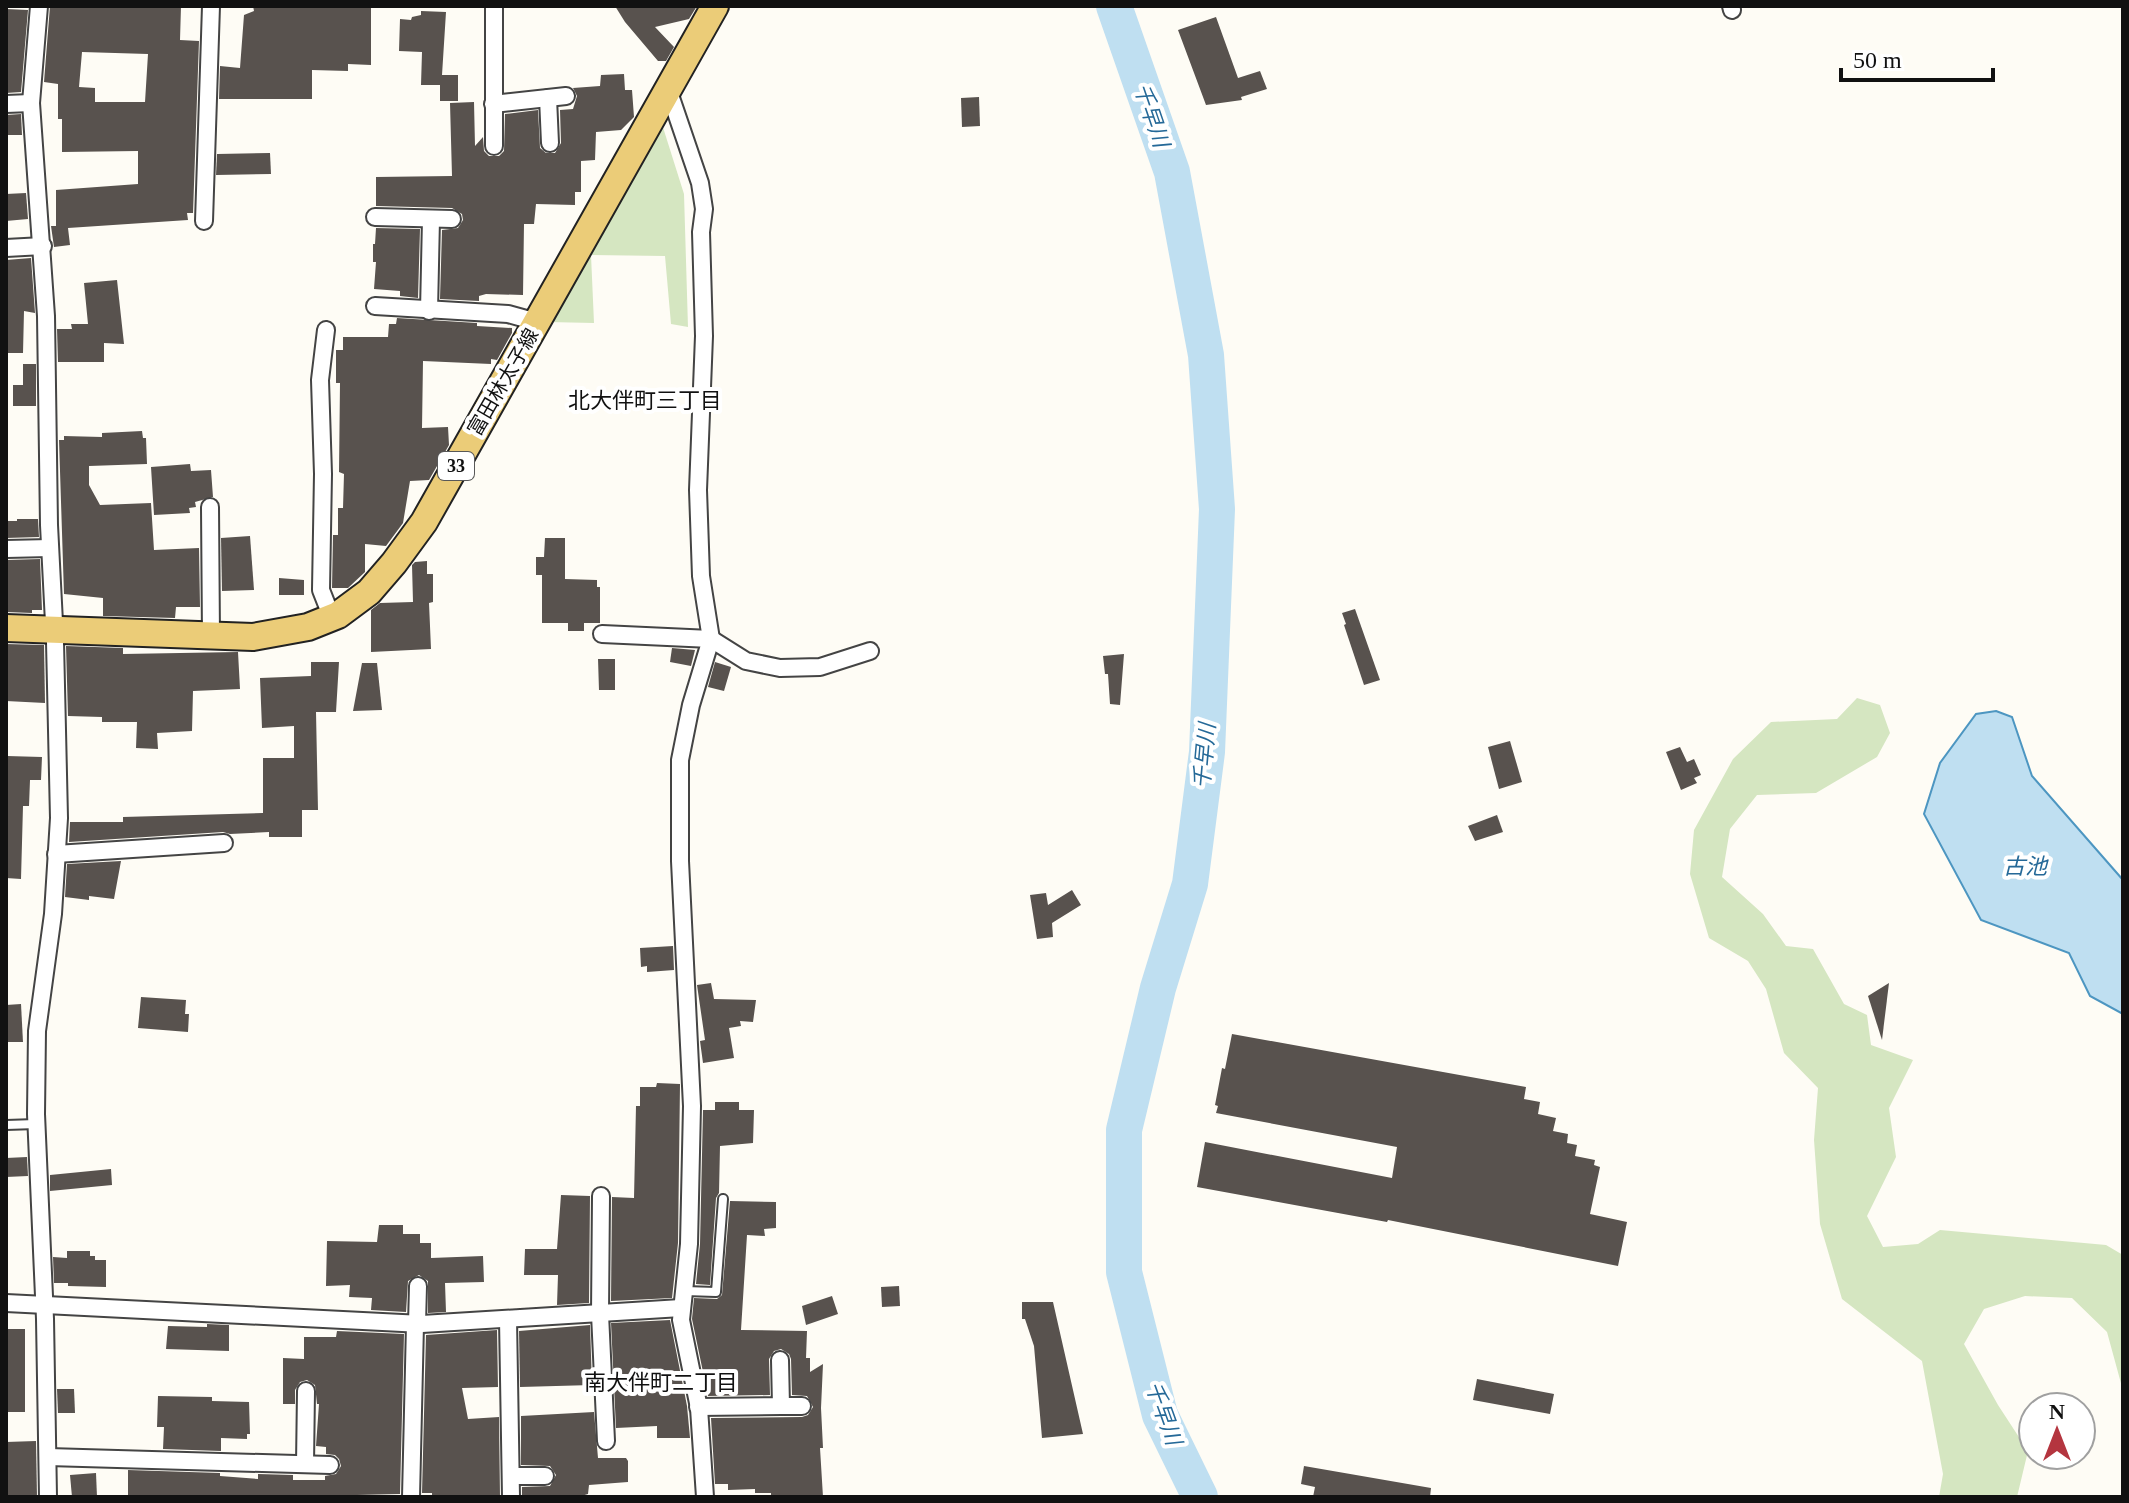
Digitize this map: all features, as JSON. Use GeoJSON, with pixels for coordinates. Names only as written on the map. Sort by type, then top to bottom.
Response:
{"type":"FeatureCollection","features":[{"type":"Feature","properties":{"kind":"main road","name":"富田林太子線"},"geometry":{"type":"LineString","coordinates":[[6,628],[211,636],[271,635],[332,618],[369,592],[409,543],[715,6]]}},
{"type":"Feature","properties":{"kind":"street"},"geometry":{"type":"LineString","coordinates":[[39,6],[31,103],[43,246],[59,818],[53,914],[37,1031],[36,1124],[48,1497]]}},
{"type":"Feature","properties":{"kind":"street"},"geometry":{"type":"LineString","coordinates":[[204,221],[211,6]]}},
{"type":"Feature","properties":{"kind":"street"},"geometry":{"type":"LineString","coordinates":[[494,6],[494,146]]}},
{"type":"Feature","properties":{"kind":"street"},"geometry":{"type":"LineString","coordinates":[[668,89],[703,196],[704,336],[698,490],[702,585],[711,639],[691,705],[680,760],[680,871],[692,1106],[689,1244],[683,1299],[698,1407],[705,1497]]}},
{"type":"Feature","properties":{"kind":"street"},"geometry":{"type":"LineString","coordinates":[[493,104],[566,96]]}},
{"type":"Feature","properties":{"kind":"street"},"geometry":{"type":"LineString","coordinates":[[548,98],[550,143]]}},
{"type":"Feature","properties":{"kind":"street"},"geometry":{"type":"LineString","coordinates":[[6,104],[31,103]]}},
{"type":"Feature","properties":{"kind":"street"},"geometry":{"type":"LineString","coordinates":[[375,217],[452,219]]}},
{"type":"Feature","properties":{"kind":"street"},"geometry":{"type":"LineString","coordinates":[[429,311],[431,219]]}},
{"type":"Feature","properties":{"kind":"street"},"geometry":{"type":"LineString","coordinates":[[6,248],[43,246]]}},
{"type":"Feature","properties":{"kind":"street"},"geometry":{"type":"LineString","coordinates":[[375,306],[508,314],[537,322]]}},
{"type":"Feature","properties":{"kind":"street"},"geometry":{"type":"LineString","coordinates":[[326,330],[320,380],[323,474],[321,590],[332,618]]}},
{"type":"Feature","properties":{"kind":"street"},"geometry":{"type":"LineString","coordinates":[[210,507],[211,636]]}},
{"type":"Feature","properties":{"kind":"street"},"geometry":{"type":"LineString","coordinates":[[6,549],[50,548]]}},
{"type":"Feature","properties":{"kind":"street"},"geometry":{"type":"LineString","coordinates":[[602,634],[711,639],[746,661],[780,668],[820,667],[870,651]]}},
{"type":"Feature","properties":{"kind":"street"},"geometry":{"type":"LineString","coordinates":[[56,854],[224,843]]}},
{"type":"Feature","properties":{"kind":"street"},"geometry":{"type":"LineString","coordinates":[[601,1196],[600,1314],[606,1441]]}},
{"type":"Feature","properties":{"kind":"street"},"geometry":{"type":"LineString","coordinates":[[411,1497],[418,1286]]}},
{"type":"Feature","properties":{"kind":"street"},"geometry":{"type":"LineString","coordinates":[[6,1303],[416,1324],[600,1314],[683,1299]]}},
{"type":"Feature","properties":{"kind":"street"},"geometry":{"type":"LineString","coordinates":[[508,1319],[511,1497]]}},
{"type":"Feature","properties":{"kind":"street"},"geometry":{"type":"LineString","coordinates":[[780,1360],[781,1406]]}},
{"type":"Feature","properties":{"kind":"street"},"geometry":{"type":"LineString","coordinates":[[305,1464],[306,1391]]}},
{"type":"Feature","properties":{"kind":"street"},"geometry":{"type":"LineString","coordinates":[[698,1407],[802,1406]]}},
{"type":"Feature","properties":{"kind":"street"},"geometry":{"type":"LineString","coordinates":[[48,1457],[330,1465]]}},
{"type":"Feature","properties":{"kind":"street"},"geometry":{"type":"LineString","coordinates":[[512,1476],[545,1476]]}},
{"type":"Feature","properties":{"kind":"lane"},"geometry":{"type":"LineString","coordinates":[[6,1125],[36,1124]]}},
{"type":"Feature","properties":{"kind":"lane"},"geometry":{"type":"LineString","coordinates":[[683,1299],[716,1292],[723,1199]]}},
{"type":"Feature","properties":{"kind":"green space"},"geometry":{"type":"Polygon","coordinates":[[[661,121],[684,194],[688,327],[671,324],[665,256],[591,255],[594,323],[548,322],[661,121]]]}},
{"type":"Feature","properties":{"kind":"green space"},"geometry":{"type":"Polygon","coordinates":[[[1857,698],[1880,705],[1890,733],[1877,757],[1816,793],[1757,795],[1730,829],[1722,877],[1763,914],[1786,946],[1813,949],[1844,1004],[1867,1015],[1871,1045],[1913,1060],[1889,1108],[1896,1157],[1867,1216],[1883,1247],[1918,1244],[1940,1230],[2106,1245],[2123,1255],[2123,1497],[2122,1387],[2107,1332],[2072,1298],[2025,1296],[1984,1309],[1964,1344],[2017,1434],[2017,1471],[2023,1471],[2017,1497],[1939,1497],[1943,1474],[1922,1361],[1842,1299],[1820,1224],[1814,1140],[1818,1088],[1784,1053],[1766,989],[1748,961],[1709,938],[1690,874],[1694,830],[1733,759],[1771,722],[1837,719],[1857,698]]]}},
{"type":"Feature","properties":{"kind":"water","name":"古池"},"geometry":{"type":"Polygon","coordinates":[[[1996,711],[2012,717],[2032,776],[2123,880],[2123,1014],[2090,996],[2069,953],[1981,920],[1924,814],[1940,763],[1976,714],[1996,711]]]}},
{"type":"Feature","properties":{"kind":"building"},"geometry":{"type":"Polygon","coordinates":[[[50,6],[181,6],[180,40],[199,41],[193,213],[187,213],[188,220],[68,228],[70,245],[54,247],[51,226],[56,226],[56,190],[138,184],[138,151],[62,152],[58,84],[44,82],[50,6]],[[82,52],[79,87],[95,88],[95,102],[145,102],[148,54],[82,52]]]}},
{"type":"Feature","properties":{"kind":"building"},"geometry":{"type":"Polygon","coordinates":[[[253,6],[371,6],[371,65],[348,64],[348,71],[312,70],[312,99],[219,99],[220,66],[240,68],[244,15],[254,11],[253,6]]]}},
{"type":"Feature","properties":{"kind":"building"},"geometry":{"type":"Polygon","coordinates":[[[615,6],[697,6],[689,19],[655,27],[674,47],[666,61],[658,61],[615,6]]]}},
{"type":"Feature","properties":{"kind":"building"},"geometry":{"type":"Polygon","coordinates":[[[6,9],[28,10],[21,92],[6,93],[6,9]]]}},
{"type":"Feature","properties":{"kind":"building"},"geometry":{"type":"Polygon","coordinates":[[[421,11],[446,12],[442,75],[458,75],[458,101],[440,101],[440,85],[421,85],[422,52],[399,51],[400,19],[411,20],[421,15],[421,11]]]}},
{"type":"Feature","properties":{"kind":"building"},"geometry":{"type":"Polygon","coordinates":[[[1216,17],[1238,78],[1260,71],[1267,89],[1241,97],[1242,100],[1206,105],[1178,30],[1216,17]]]}},
{"type":"Feature","properties":{"kind":"building"},"geometry":{"type":"Polygon","coordinates":[[[624,74],[625,90],[632,90],[634,117],[621,130],[596,132],[595,160],[581,161],[581,192],[575,192],[575,205],[536,204],[534,224],[524,224],[523,295],[486,294],[479,296],[479,301],[440,299],[442,230],[458,228],[463,220],[462,214],[452,208],[376,206],[376,177],[452,176],[450,103],[474,102],[475,146],[483,137],[484,151],[489,156],[499,156],[504,151],[505,114],[538,110],[540,148],[546,153],[555,153],[561,143],[560,110],[573,109],[577,96],[573,88],[600,86],[601,75],[624,74]]]}},
{"type":"Feature","properties":{"kind":"building"},"geometry":{"type":"Polygon","coordinates":[[[979,97],[980,126],[962,127],[961,98],[979,97]]]}},
{"type":"Feature","properties":{"kind":"building"},"geometry":{"type":"Polygon","coordinates":[[[21,114],[22,135],[6,135],[6,115],[21,114]]]}},
{"type":"Feature","properties":{"kind":"building"},"geometry":{"type":"Polygon","coordinates":[[[270,153],[271,174],[216,175],[217,154],[270,153]]]}},
{"type":"Feature","properties":{"kind":"building"},"geometry":{"type":"Polygon","coordinates":[[[26,193],[28,219],[6,221],[6,194],[26,193]]]}},
{"type":"Feature","properties":{"kind":"building"},"geometry":{"type":"Polygon","coordinates":[[[376,228],[420,229],[418,298],[400,296],[400,291],[374,289],[376,262],[373,262],[373,244],[376,228]]]}},
{"type":"Feature","properties":{"kind":"building"},"geometry":{"type":"Polygon","coordinates":[[[31,258],[35,313],[24,311],[23,353],[6,353],[6,260],[31,258]]]}},
{"type":"Feature","properties":{"kind":"building"},"geometry":{"type":"Polygon","coordinates":[[[117,280],[124,344],[104,343],[104,362],[58,362],[57,329],[72,329],[71,324],[88,324],[84,283],[117,280]]]}},
{"type":"Feature","properties":{"kind":"building"},"geometry":{"type":"Polygon","coordinates":[[[397,318],[477,323],[477,326],[512,328],[512,333],[497,360],[491,359],[491,364],[423,361],[422,428],[448,427],[449,445],[429,480],[410,481],[403,523],[386,546],[365,544],[365,572],[348,588],[332,588],[333,535],[338,535],[338,508],[343,508],[344,474],[339,472],[340,383],[336,383],[336,350],[343,350],[343,337],[388,337],[389,324],[396,324],[397,318]]]}},
{"type":"Feature","properties":{"kind":"building"},"geometry":{"type":"Polygon","coordinates":[[[23,364],[36,364],[36,406],[13,406],[13,385],[23,385],[23,364]]]}},
{"type":"Feature","properties":{"kind":"building"},"geometry":{"type":"Polygon","coordinates":[[[142,431],[143,438],[146,438],[147,464],[89,466],[89,485],[100,505],[151,503],[154,550],[199,548],[200,607],[176,607],[175,618],[103,616],[103,598],[64,594],[59,440],[64,440],[64,436],[102,437],[102,433],[142,431]]]}},
{"type":"Feature","properties":{"kind":"building"},"geometry":{"type":"Polygon","coordinates":[[[190,464],[191,471],[211,470],[213,497],[195,502],[196,507],[189,508],[190,513],[154,515],[151,467],[190,464]]]}},
{"type":"Feature","properties":{"kind":"building"},"geometry":{"type":"Polygon","coordinates":[[[38,519],[39,537],[6,538],[6,521],[38,519]]]}},
{"type":"Feature","properties":{"kind":"building"},"geometry":{"type":"Polygon","coordinates":[[[250,536],[254,590],[222,591],[221,538],[250,536]]]}},
{"type":"Feature","properties":{"kind":"building"},"geometry":{"type":"Polygon","coordinates":[[[545,538],[565,538],[565,579],[597,580],[597,587],[600,587],[600,623],[584,623],[584,631],[568,631],[568,623],[542,623],[542,575],[536,575],[536,557],[544,557],[545,538]]]}},
{"type":"Feature","properties":{"kind":"building"},"geometry":{"type":"Polygon","coordinates":[[[40,559],[42,610],[32,610],[32,613],[6,612],[6,560],[40,559]]]}},
{"type":"Feature","properties":{"kind":"building"},"geometry":{"type":"Polygon","coordinates":[[[427,561],[427,574],[433,574],[433,602],[429,603],[431,649],[371,652],[371,610],[380,603],[413,602],[412,565],[427,561]]]}},
{"type":"Feature","properties":{"kind":"building"},"geometry":{"type":"Polygon","coordinates":[[[279,578],[304,580],[304,595],[279,595],[279,578]]]}},
{"type":"Feature","properties":{"kind":"building"},"geometry":{"type":"Polygon","coordinates":[[[1355,609],[1380,680],[1364,685],[1342,613],[1355,609]]]}},
{"type":"Feature","properties":{"kind":"building"},"geometry":{"type":"Polygon","coordinates":[[[6,644],[44,645],[45,703],[6,701],[6,644]]]}},
{"type":"Feature","properties":{"kind":"building"},"geometry":{"type":"Polygon","coordinates":[[[66,646],[123,648],[123,654],[238,652],[240,689],[193,691],[192,731],[157,733],[158,749],[136,748],[137,722],[102,722],[102,717],[68,716],[66,646]]]}},
{"type":"Feature","properties":{"kind":"building"},"geometry":{"type":"Polygon","coordinates":[[[672,648],[695,650],[691,666],[670,662],[672,648]]]}},
{"type":"Feature","properties":{"kind":"building"},"geometry":{"type":"Polygon","coordinates":[[[1124,654],[1120,705],[1110,704],[1103,656],[1124,654]]]}},
{"type":"Feature","properties":{"kind":"building"},"geometry":{"type":"Polygon","coordinates":[[[598,659],[615,659],[615,690],[599,690],[598,659]]]}},
{"type":"Feature","properties":{"kind":"building"},"geometry":{"type":"Polygon","coordinates":[[[311,662],[339,662],[336,712],[316,712],[318,810],[302,810],[302,837],[269,837],[269,832],[223,832],[69,842],[70,822],[123,822],[123,817],[263,813],[263,758],[294,758],[294,726],[262,728],[260,678],[311,676],[311,662]]]}},
{"type":"Feature","properties":{"kind":"building"},"geometry":{"type":"Polygon","coordinates":[[[715,662],[731,667],[724,691],[708,687],[715,662]]]}},
{"type":"Feature","properties":{"kind":"building"},"geometry":{"type":"Polygon","coordinates":[[[362,663],[377,663],[382,710],[353,711],[362,663]]]}},
{"type":"Feature","properties":{"kind":"building"},"geometry":{"type":"Polygon","coordinates":[[[1510,741],[1522,782],[1499,789],[1488,747],[1510,741]]]}},
{"type":"Feature","properties":{"kind":"building"},"geometry":{"type":"Polygon","coordinates":[[[1680,747],[1687,762],[1694,759],[1701,775],[1694,778],[1697,783],[1681,790],[1666,752],[1680,747]]]}},
{"type":"Feature","properties":{"kind":"building"},"geometry":{"type":"Polygon","coordinates":[[[7,756],[42,757],[41,780],[30,780],[29,806],[23,806],[21,879],[6,878],[7,756]]]}},
{"type":"Feature","properties":{"kind":"building"},"geometry":{"type":"Polygon","coordinates":[[[1497,815],[1503,832],[1475,841],[1468,826],[1497,815]]]}},
{"type":"Feature","properties":{"kind":"building"},"geometry":{"type":"Polygon","coordinates":[[[121,861],[114,899],[65,897],[67,864],[121,861]]]}},
{"type":"Feature","properties":{"kind":"building"},"geometry":{"type":"Polygon","coordinates":[[[1072,890],[1081,905],[1052,923],[1053,937],[1037,939],[1030,895],[1046,893],[1048,905],[1072,890]]]}},
{"type":"Feature","properties":{"kind":"building"},"geometry":{"type":"Polygon","coordinates":[[[673,946],[674,970],[647,972],[647,966],[641,967],[640,948],[673,946]]]}},
{"type":"Feature","properties":{"kind":"building"},"geometry":{"type":"Polygon","coordinates":[[[711,983],[714,999],[756,1000],[753,1022],[740,1021],[741,1026],[729,1028],[734,1058],[703,1063],[700,1041],[705,1040],[697,985],[711,983]]]}},
{"type":"Feature","properties":{"kind":"building"},"geometry":{"type":"Polygon","coordinates":[[[1889,983],[1882,1040],[1868,996],[1889,983]]]}},
{"type":"Feature","properties":{"kind":"building"},"geometry":{"type":"Polygon","coordinates":[[[141,997],[186,1000],[188,1032],[138,1028],[141,997]]]}},
{"type":"Feature","properties":{"kind":"building"},"geometry":{"type":"Polygon","coordinates":[[[21,1004],[23,1042],[6,1042],[6,1005],[21,1004]]]}},
{"type":"Feature","properties":{"kind":"building"},"geometry":{"type":"Polygon","coordinates":[[[1232,1034],[1526,1087],[1524,1099],[1540,1102],[1538,1114],[1556,1118],[1553,1131],[1568,1134],[1567,1143],[1577,1145],[1575,1156],[1595,1160],[1594,1165],[1600,1167],[1590,1214],[1627,1222],[1618,1266],[1388,1220],[1197,1187],[1205,1142],[1392,1178],[1397,1147],[1216,1113],[1222,1068],[1225,1069],[1232,1034]]]}},
{"type":"Feature","properties":{"kind":"building"},"geometry":{"type":"Polygon","coordinates":[[[657,1083],[680,1084],[678,1243],[672,1298],[611,1301],[612,1197],[634,1198],[636,1106],[640,1106],[640,1087],[656,1087],[657,1083]]]}},
{"type":"Feature","properties":{"kind":"building"},"geometry":{"type":"Polygon","coordinates":[[[715,1102],[739,1102],[739,1110],[754,1110],[753,1143],[720,1146],[710,1285],[696,1284],[703,1110],[715,1110],[715,1102]]]}},
{"type":"Feature","properties":{"kind":"building"},"geometry":{"type":"Polygon","coordinates":[[[27,1157],[28,1176],[6,1177],[6,1158],[27,1157]]]}},
{"type":"Feature","properties":{"kind":"building"},"geometry":{"type":"Polygon","coordinates":[[[111,1169],[112,1185],[50,1191],[50,1175],[111,1169]]]}},
{"type":"Feature","properties":{"kind":"building"},"geometry":{"type":"Polygon","coordinates":[[[561,1195],[590,1196],[589,1303],[557,1305],[558,1275],[524,1275],[525,1249],[557,1249],[561,1195]]]}},
{"type":"Feature","properties":{"kind":"building"},"geometry":{"type":"Polygon","coordinates":[[[730,1201],[776,1202],[776,1228],[764,1229],[765,1236],[747,1235],[741,1330],[807,1331],[806,1358],[810,1358],[810,1372],[823,1364],[823,1448],[820,1448],[823,1497],[771,1497],[771,1493],[755,1493],[755,1489],[728,1490],[728,1484],[715,1484],[711,1418],[802,1417],[808,1415],[813,1407],[807,1396],[792,1395],[791,1359],[781,1349],[774,1351],[769,1359],[770,1395],[708,1396],[692,1319],[694,1298],[717,1299],[722,1295],[730,1201]]]}},
{"type":"Feature","properties":{"kind":"building"},"geometry":{"type":"Polygon","coordinates":[[[379,1225],[403,1225],[403,1234],[420,1234],[420,1243],[431,1243],[431,1258],[483,1256],[484,1282],[445,1283],[446,1312],[428,1313],[428,1281],[419,1275],[408,1281],[406,1312],[371,1310],[372,1298],[349,1297],[350,1285],[326,1286],[327,1241],[377,1242],[379,1225]]]}},
{"type":"Feature","properties":{"kind":"building"},"geometry":{"type":"Polygon","coordinates":[[[67,1251],[90,1251],[90,1256],[95,1256],[95,1260],[106,1260],[106,1287],[54,1283],[53,1257],[67,1258],[67,1251]]]}},
{"type":"Feature","properties":{"kind":"building"},"geometry":{"type":"Polygon","coordinates":[[[899,1286],[900,1306],[882,1307],[881,1287],[899,1286]]]}},
{"type":"Feature","properties":{"kind":"building"},"geometry":{"type":"Polygon","coordinates":[[[832,1296],[838,1314],[806,1325],[802,1306],[832,1296]]]}},
{"type":"Feature","properties":{"kind":"building"},"geometry":{"type":"Polygon","coordinates":[[[1022,1302],[1053,1302],[1083,1434],[1042,1438],[1034,1346],[1025,1319],[1022,1319],[1022,1302]]]}},
{"type":"Feature","properties":{"kind":"building"},"geometry":{"type":"Polygon","coordinates":[[[670,1320],[690,1438],[657,1438],[657,1426],[616,1428],[611,1323],[670,1320]]]}},
{"type":"Feature","properties":{"kind":"building"},"geometry":{"type":"Polygon","coordinates":[[[207,1324],[229,1325],[229,1351],[166,1349],[168,1326],[207,1327],[207,1324]]]}},
{"type":"Feature","properties":{"kind":"building"},"geometry":{"type":"Polygon","coordinates":[[[590,1325],[592,1385],[520,1387],[519,1331],[590,1325]]]}},
{"type":"Feature","properties":{"kind":"building"},"geometry":{"type":"Polygon","coordinates":[[[6,1329],[25,1329],[25,1412],[6,1412],[6,1329]]]}},
{"type":"Feature","properties":{"kind":"building"},"geometry":{"type":"Polygon","coordinates":[[[497,1330],[498,1387],[462,1388],[468,1419],[499,1417],[500,1497],[432,1497],[432,1493],[422,1493],[426,1335],[497,1330]]]}},
{"type":"Feature","properties":{"kind":"building"},"geometry":{"type":"Polygon","coordinates":[[[337,1331],[404,1334],[400,1494],[357,1497],[128,1497],[128,1470],[220,1473],[220,1476],[258,1479],[258,1474],[293,1475],[293,1480],[325,1480],[325,1476],[336,1474],[341,1466],[339,1459],[326,1454],[326,1447],[316,1446],[319,1404],[315,1385],[307,1380],[300,1382],[295,1390],[295,1404],[283,1404],[283,1358],[304,1359],[304,1337],[336,1337],[337,1331]]]}},
{"type":"Feature","properties":{"kind":"building"},"geometry":{"type":"Polygon","coordinates":[[[1477,1379],[1554,1394],[1550,1414],[1473,1400],[1477,1379]]]}},
{"type":"Feature","properties":{"kind":"building"},"geometry":{"type":"Polygon","coordinates":[[[57,1389],[74,1389],[75,1413],[58,1413],[57,1389]]]}},
{"type":"Feature","properties":{"kind":"building"},"geometry":{"type":"Polygon","coordinates":[[[158,1396],[212,1397],[212,1401],[249,1402],[250,1434],[247,1434],[247,1439],[221,1438],[221,1451],[163,1449],[164,1427],[157,1427],[158,1396]]]}},
{"type":"Feature","properties":{"kind":"building"},"geometry":{"type":"Polygon","coordinates":[[[594,1412],[598,1458],[626,1458],[628,1482],[589,1485],[588,1494],[578,1497],[522,1497],[522,1487],[550,1486],[556,1475],[550,1466],[521,1465],[521,1416],[594,1412]]]}},
{"type":"Feature","properties":{"kind":"building"},"geometry":{"type":"Polygon","coordinates":[[[36,1441],[37,1497],[6,1497],[6,1442],[36,1441]]]}},
{"type":"Feature","properties":{"kind":"building"},"geometry":{"type":"Polygon","coordinates":[[[1304,1466],[1431,1488],[1430,1497],[1313,1497],[1315,1487],[1301,1484],[1304,1466]]]}},
{"type":"Feature","properties":{"kind":"building"},"geometry":{"type":"Polygon","coordinates":[[[96,1473],[97,1497],[72,1497],[70,1475],[96,1473]]]}},
{"type":"Feature","properties":{"kind":"waterway","name":"千早川"},"geometry":{"type":"LineString","coordinates":[[1114,6],[1172,172],[1206,355],[1217,509],[1207,752],[1190,884],[1158,988],[1124,1130],[1124,1272],[1160,1415],[1200,1497]]}},
{"type":"Feature","properties":{"kind":"district","name":"北大伴町三丁目"},"geometry":{"type":"Point","coordinates":[645,400]}},
{"type":"Feature","properties":{"kind":"district","name":"南大伴町二丁目"},"geometry":{"type":"Point","coordinates":[661,1382]}}]}
